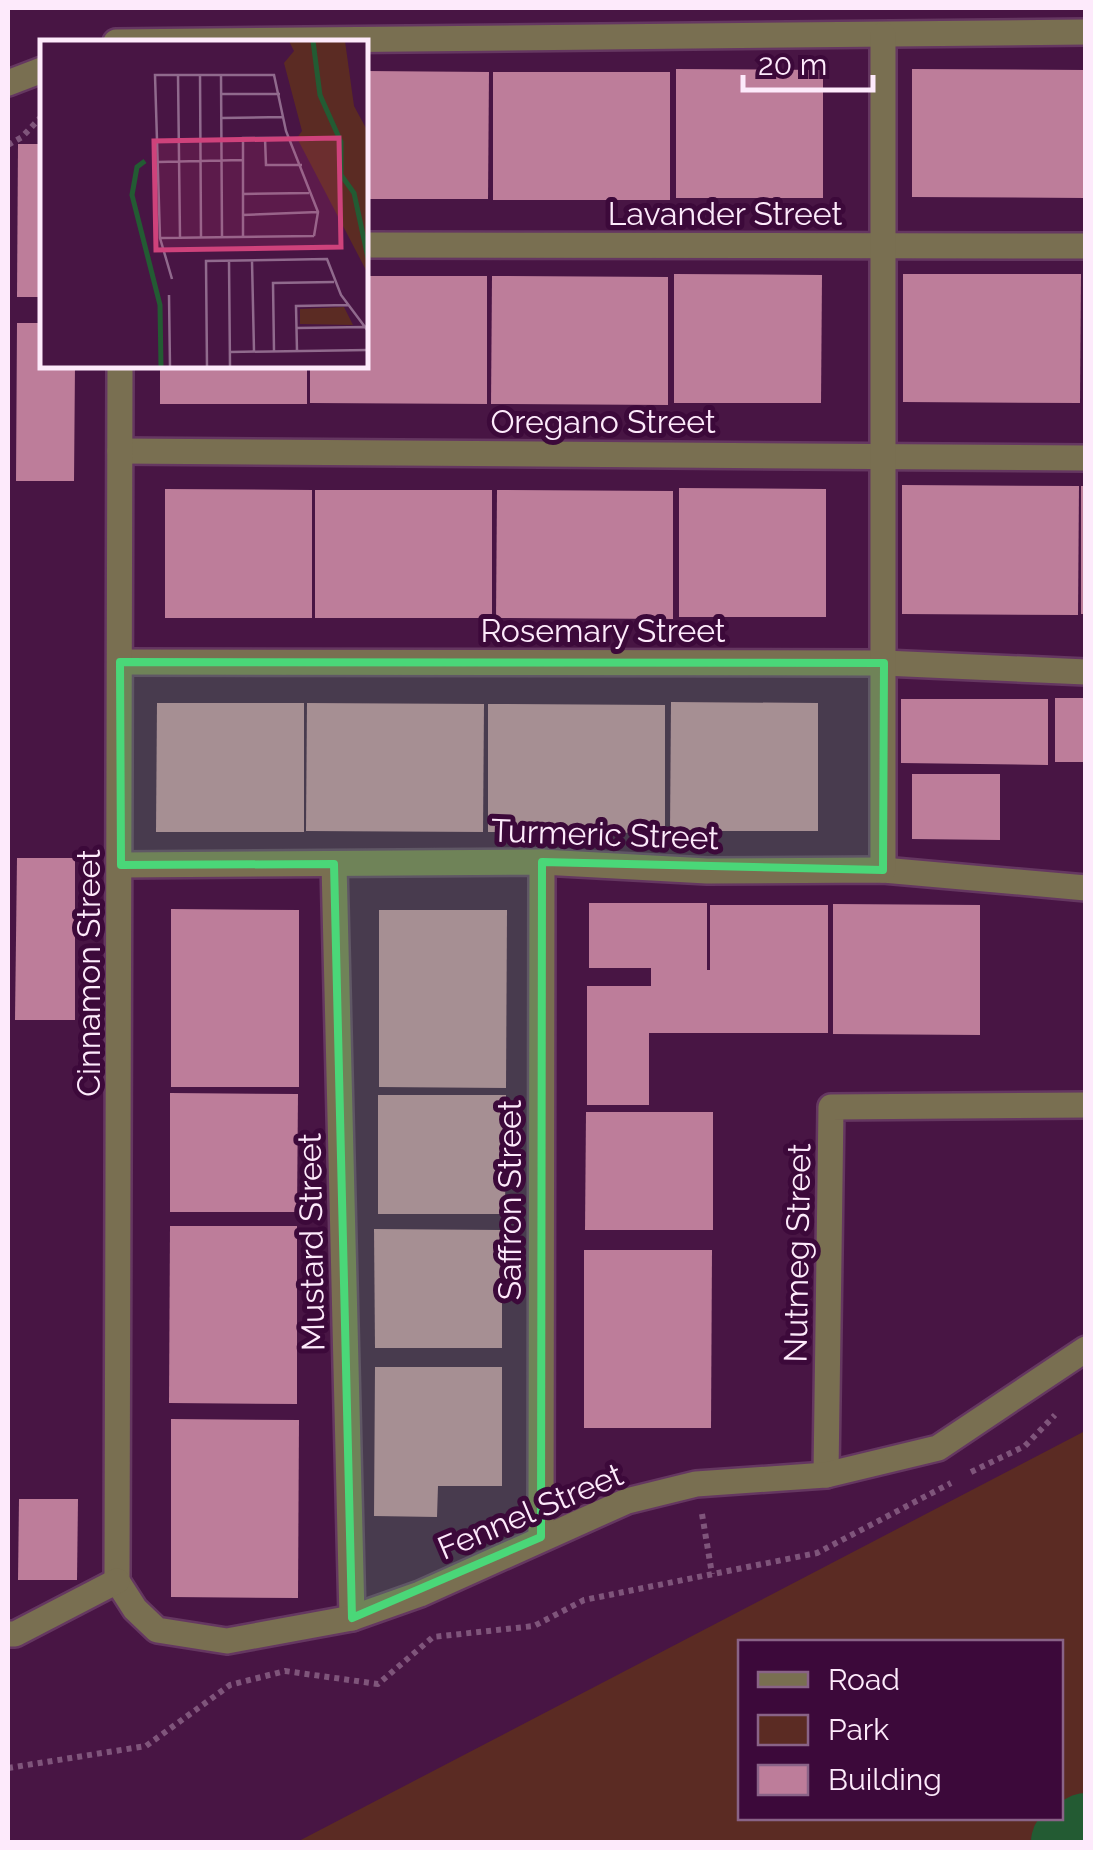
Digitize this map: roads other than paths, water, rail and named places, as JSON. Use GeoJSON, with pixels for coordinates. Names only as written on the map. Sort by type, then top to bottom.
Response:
{"type":"FeatureCollection","features":[{"type":"Feature","properties":{"kind":"street"},"geometry":{"type":"LineString","coordinates":[[368,40],[1086,32]]}},
{"type":"Feature","properties":{"kind":"street"},"geometry":{"type":"LineString","coordinates":[[882,870],[883,36]]}},
{"type":"Feature","properties":{"kind":"street"},"geometry":{"type":"LineString","coordinates":[[8,83],[40,71]]}},
{"type":"Feature","properties":{"kind":"street","name":"Lavander Street"},"geometry":{"type":"LineString","coordinates":[[368,245],[1086,246]]}},
{"type":"Feature","properties":{"kind":"street","name":"Cinnamon Street"},"geometry":{"type":"LineString","coordinates":[[117,1581],[120,368]]}},
{"type":"Feature","properties":{"kind":"street","name":"Oregano Street"},"geometry":{"type":"LineString","coordinates":[[120,451],[1086,458]]}},
{"type":"Feature","properties":{"kind":"street","name":"Rosemary Street"},"geometry":{"type":"LineString","coordinates":[[120,662],[884,663],[1086,672]]}},
{"type":"Feature","properties":{"kind":"street","name":"Turmeric Street"},"geometry":{"type":"LineString","coordinates":[[121,865],[542,862],[706,871],[882,870],[1086,888]]}},
{"type":"Feature","properties":{"kind":"street","name":"Saffron Street"},"geometry":{"type":"LineString","coordinates":[[542,862],[542,1537]]}},
{"type":"Feature","properties":{"kind":"street","name":"Mustard Street"},"geometry":{"type":"LineString","coordinates":[[334,864],[352,1618]]}},
{"type":"Feature","properties":{"kind":"street","name":"Nutmeg Street"},"geometry":{"type":"LineString","coordinates":[[826,1475],[831,1107],[1086,1105]]}},
{"type":"Feature","properties":{"kind":"street","name":"Fennel Street"},"geometry":{"type":"LineString","coordinates":[[117,1581],[135,1609],[157,1630],[227,1641],[352,1618],[420,1594],[627,1501],[696,1484],[826,1475],[938,1448],[1086,1349]]}},
{"type":"Feature","properties":{"kind":"street"},"geometry":{"type":"LineString","coordinates":[[8,1634],[16,1634],[117,1581]]}},
{"type":"Feature","properties":{"kind":"waterway"},"geometry":{"type":"LineString","coordinates":[[1070,1842],[1086,1832]]}}]}
